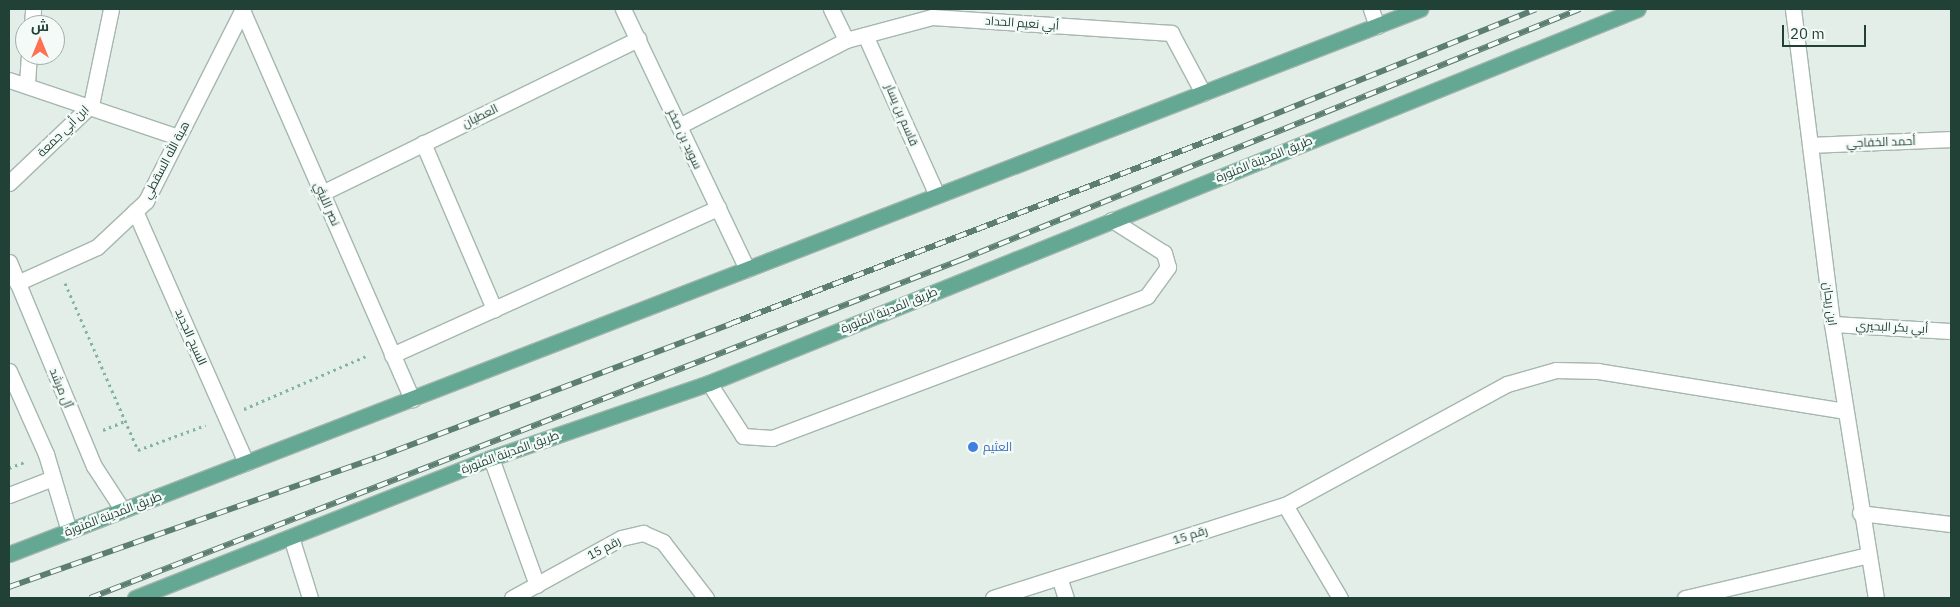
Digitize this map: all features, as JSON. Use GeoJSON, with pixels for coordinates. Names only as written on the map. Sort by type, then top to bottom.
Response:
{"type":"FeatureCollection","features":[{"type":"Feature","properties":{"kind":"main road","name":"طريق المدينة المنورة"},"geometry":{"type":"LineString","coordinates":[[9,554],[1420,9]]}},
{"type":"Feature","properties":{"kind":"main road","name":"طريق المدينة المنورة"},"geometry":{"type":"LineString","coordinates":[[135,598],[491,458],[709,383],[1638,9]]}},
{"type":"Feature","properties":{"kind":"street","name":"ابن أبي جمعة"},"geometry":{"type":"LineString","coordinates":[[9,183],[91,105],[111,9]]}},
{"type":"Feature","properties":{"kind":"street","name":"سويد بن صخر"},"geometry":{"type":"LineString","coordinates":[[623,9],[746,269]]}},
{"type":"Feature","properties":{"kind":"street"},"geometry":{"type":"LineString","coordinates":[[831,9],[846,40]]}},
{"type":"Feature","properties":{"kind":"street"},"geometry":{"type":"LineString","coordinates":[[1371,9],[1377,26]]}},
{"type":"Feature","properties":{"kind":"street","name":"ابن ريحان"},"geometry":{"type":"LineString","coordinates":[[1793,9],[1832,324],[1860,513],[1876,598]]}},
{"type":"Feature","properties":{"kind":"street","name":"هبة الله السقطي"},"geometry":{"type":"LineString","coordinates":[[17,283],[97,247],[146,200],[242,10]]}},
{"type":"Feature","properties":{"kind":"street","name":"نصر الليثي"},"geometry":{"type":"LineString","coordinates":[[242,10],[412,399]]}},
{"type":"Feature","properties":{"kind":"street","name":"أبي نعيم الحداد"},"geometry":{"type":"LineString","coordinates":[[679,126],[846,40],[932,17],[1170,33],[1203,93]]}},
{"type":"Feature","properties":{"kind":"street","name":"قاسم بن يسار"},"geometry":{"type":"LineString","coordinates":[[865,35],[937,195]]}},
{"type":"Feature","properties":{"kind":"street","name":"العطيان"},"geometry":{"type":"LineString","coordinates":[[322,193],[638,39]]}},
{"type":"Feature","properties":{"kind":"street"},"geometry":{"type":"LineString","coordinates":[[26,83],[28,65]]}},
{"type":"Feature","properties":{"kind":"street"},"geometry":{"type":"LineString","coordinates":[[9,80],[26,83],[178,136]]}},
{"type":"Feature","properties":{"kind":"street","name":"أحمد الخفاجي"},"geometry":{"type":"LineString","coordinates":[[1810,145],[1951,139]]}},
{"type":"Feature","properties":{"kind":"street"},"geometry":{"type":"LineString","coordinates":[[423,144],[494,309]]}},
{"type":"Feature","properties":{"kind":"street"},"geometry":{"type":"LineString","coordinates":[[392,354],[718,208]]}},
{"type":"Feature","properties":{"kind":"street","name":"السيح الجديد"},"geometry":{"type":"LineString","coordinates":[[135,211],[246,463]]}},
{"type":"Feature","properties":{"kind":"street"},"geometry":{"type":"LineString","coordinates":[[709,383],[743,436],[772,438],[1147,296],[1168,267],[1164,253],[1112,220]]}},
{"type":"Feature","properties":{"kind":"street","name":"آل مرشد"},"geometry":{"type":"LineString","coordinates":[[9,262],[90,457],[122,509]]}},
{"type":"Feature","properties":{"kind":"street","name":"أبي بكر البحيري"},"geometry":{"type":"LineString","coordinates":[[1832,324],[1951,331]]}},
{"type":"Feature","properties":{"kind":"street","name":"رقم 15"},"geometry":{"type":"LineString","coordinates":[[993,598],[1285,505],[1499,388],[1556,370],[1598,371],[1845,411]]}},
{"type":"Feature","properties":{"kind":"street"},"geometry":{"type":"LineString","coordinates":[[9,371],[53,478],[69,531]]}},
{"type":"Feature","properties":{"kind":"street"},"geometry":{"type":"LineString","coordinates":[[491,458],[538,585]]}},
{"type":"Feature","properties":{"kind":"street"},"geometry":{"type":"LineString","coordinates":[[9,495],[53,478]]}},
{"type":"Feature","properties":{"kind":"street"},"geometry":{"type":"LineString","coordinates":[[1285,505],[1340,598]]}},
{"type":"Feature","properties":{"kind":"street"},"geometry":{"type":"LineString","coordinates":[[1860,513],[1951,524]]}},
{"type":"Feature","properties":{"kind":"street","name":"رقم 15"},"geometry":{"type":"LineString","coordinates":[[512,598],[622,538],[644,533],[663,542],[706,598]]}},
{"type":"Feature","properties":{"kind":"street"},"geometry":{"type":"LineString","coordinates":[[291,537],[310,598]]}},
{"type":"Feature","properties":{"kind":"street"},"geometry":{"type":"LineString","coordinates":[[1684,598],[1868,555]]}},
{"type":"Feature","properties":{"kind":"street"},"geometry":{"type":"LineString","coordinates":[[1059,577],[1066,598]]}},
{"type":"Feature","properties":{"kind":"railway"},"geometry":{"type":"LineString","coordinates":[[9,587],[376,458],[1223,135],[1536,9]]}},
{"type":"Feature","properties":{"kind":"railway"},"geometry":{"type":"LineString","coordinates":[[90,598],[958,261],[1580,9]]}},
{"type":"Feature","properties":{"kind":"place","name":"العثيم"},"geometry":{"type":"Point","coordinates":[973,447]}}]}
